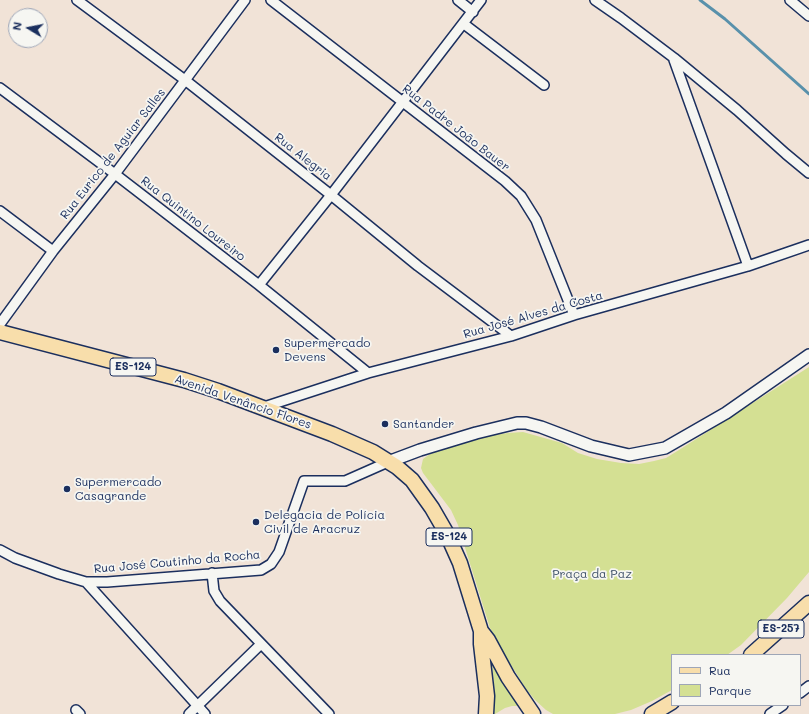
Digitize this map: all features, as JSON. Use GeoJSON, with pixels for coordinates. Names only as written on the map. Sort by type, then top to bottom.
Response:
{"type":"FeatureCollection","features":[{"type":"Feature","properties":{"kind":"main road","name":"Avenida Venâncio Flores"},"geometry":{"type":"LineString","coordinates":[[0,332],[184,380],[264,407],[354,444],[372,452],[388,462]]}},
{"type":"Feature","properties":{"kind":"main road","name":"ES-124"},"geometry":{"type":"LineString","coordinates":[[388,462],[397,467],[412,480],[421,491],[447,534],[460,563],[481,631],[487,696],[486,714]]}},
{"type":"Feature","properties":{"kind":"main road","name":"ES-257"},"geometry":{"type":"LineString","coordinates":[[752,654],[808,604]]}},
{"type":"Feature","properties":{"kind":"main road","name":"ES-124"},"geometry":{"type":"LineString","coordinates":[[481,631],[488,640],[508,677],[533,714]]}},
{"type":"Feature","properties":{"kind":"main road"},"geometry":{"type":"LineString","coordinates":[[652,714],[671,703]]}},
{"type":"Feature","properties":{"kind":"street","name":"Rua Alegria"},"geometry":{"type":"LineString","coordinates":[[77,0],[184,80],[331,195],[418,266],[512,336]]}},
{"type":"Feature","properties":{"kind":"street","name":"Rua Eurico de Aguiar Salles"},"geometry":{"type":"LineString","coordinates":[[0,324],[53,251],[116,174],[244,0]]}},
{"type":"Feature","properties":{"kind":"street","name":"Rua Padre João Bauer"},"geometry":{"type":"LineString","coordinates":[[271,0],[505,181],[521,196],[536,220],[574,315]]}},
{"type":"Feature","properties":{"kind":"street"},"geometry":{"type":"LineString","coordinates":[[458,0],[473,12]]}},
{"type":"Feature","properties":{"kind":"street"},"geometry":{"type":"LineString","coordinates":[[259,285],[331,195],[481,0]]}},
{"type":"Feature","properties":{"kind":"street"},"geometry":{"type":"LineString","coordinates":[[595,0],[674,58],[737,110],[809,173]]}},
{"type":"Feature","properties":{"kind":"street"},"geometry":{"type":"LineString","coordinates":[[790,0],[809,16]]}},
{"type":"Feature","properties":{"kind":"street"},"geometry":{"type":"LineString","coordinates":[[464,24],[544,85]]}},
{"type":"Feature","properties":{"kind":"street"},"geometry":{"type":"LineString","coordinates":[[674,58],[748,266]]}},
{"type":"Feature","properties":{"kind":"street","name":"Rua Quintino Loureiro"},"geometry":{"type":"LineString","coordinates":[[0,88],[116,174],[259,285],[368,373]]}},
{"type":"Feature","properties":{"kind":"street"},"geometry":{"type":"LineString","coordinates":[[0,211],[53,251]]}},
{"type":"Feature","properties":{"kind":"street","name":"Rua José Alves da Costa"},"geometry":{"type":"LineString","coordinates":[[264,407],[368,373],[512,336],[574,315],[748,266],[809,245]]}},
{"type":"Feature","properties":{"kind":"street"},"geometry":{"type":"LineString","coordinates":[[388,462],[420,450],[476,433],[517,423],[526,423],[541,427],[591,446],[630,455],[665,448],[726,413],[809,356]]}},
{"type":"Feature","properties":{"kind":"street","name":"Rua José Coutinho da Rocha"},"geometry":{"type":"LineString","coordinates":[[0,550],[16,558],[59,574],[86,582],[107,582],[261,570],[271,564],[278,552],[304,481],[345,482],[388,462]]}},
{"type":"Feature","properties":{"kind":"street"},"geometry":{"type":"LineString","coordinates":[[212,573],[214,591],[220,601],[329,714]]}},
{"type":"Feature","properties":{"kind":"street"},"geometry":{"type":"LineString","coordinates":[[86,582],[205,714]]}},
{"type":"Feature","properties":{"kind":"street"},"geometry":{"type":"LineString","coordinates":[[189,714],[261,644]]}},
{"type":"Feature","properties":{"kind":"street"},"geometry":{"type":"LineString","coordinates":[[801,692],[809,686]]}},
{"type":"Feature","properties":{"kind":"street"},"geometry":{"type":"LineString","coordinates":[[770,714],[782,706]]}},
{"type":"Feature","properties":{"kind":"green space","name":"Praça da Paz"},"geometry":{"type":"Polygon","coordinates":[[[809,367],[809,572],[787,598],[741,645],[728,654],[671,654],[671,691],[631,710],[615,714],[553,714],[535,700],[526,689],[490,628],[458,525],[451,510],[423,473],[421,468],[423,459],[430,454],[479,437],[523,432],[562,443],[578,453],[597,459],[639,464],[666,458],[809,367]]]}},
{"type":"Feature","properties":{"kind":"green space"},"geometry":{"type":"Polygon","coordinates":[[[492,664],[511,695],[520,706],[505,708],[493,714],[495,694],[492,664]]]}},
{"type":"Feature","properties":{"kind":"waterway"},"geometry":{"type":"LineString","coordinates":[[700,0],[725,19],[809,94]]}},
{"type":"Feature","properties":{"kind":"place","name":"Supermercado Devens"},"geometry":{"type":"Point","coordinates":[276,350]}},
{"type":"Feature","properties":{"kind":"place","name":"Santander"},"geometry":{"type":"Point","coordinates":[385,424]}},
{"type":"Feature","properties":{"kind":"place","name":"Supermercado Casagrande"},"geometry":{"type":"Point","coordinates":[67,489]}},
{"type":"Feature","properties":{"kind":"place","name":"Delegacia de Polícia Civil de Aracruz"},"geometry":{"type":"Point","coordinates":[256,522]}}]}
